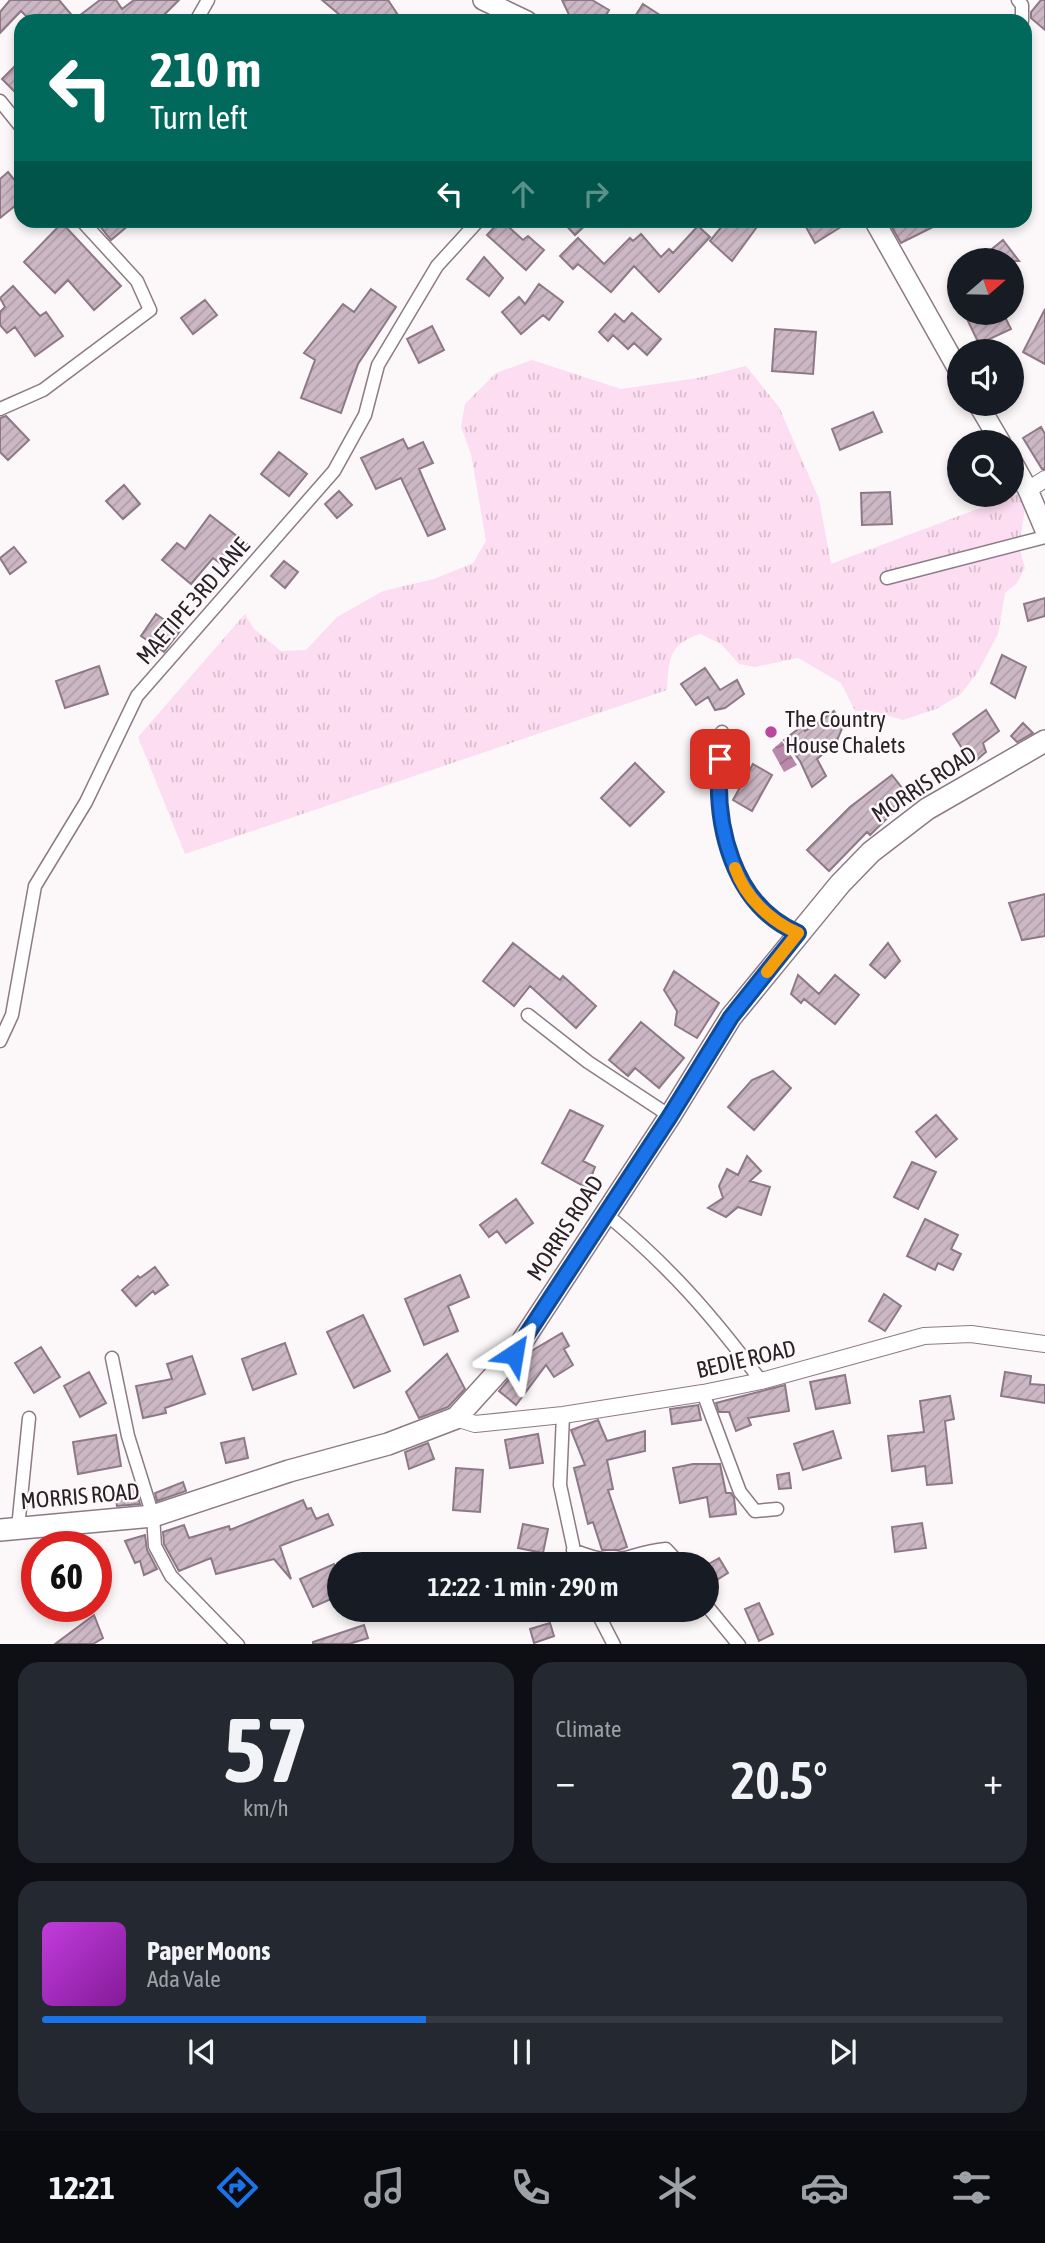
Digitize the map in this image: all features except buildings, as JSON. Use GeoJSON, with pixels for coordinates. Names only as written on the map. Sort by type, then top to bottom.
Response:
{"type":"FeatureCollection","features":[{"type":"Feature","properties":{"kind":"main road"},"geometry":{"type":"LineString","coordinates":[[483,0],[512,14]]}},
{"type":"Feature","properties":{"kind":"main road"},"geometry":{"type":"LineString","coordinates":[[878,228],[947,351]]}},
{"type":"Feature","properties":{"kind":"main road"},"geometry":{"type":"LineString","coordinates":[[1024,472],[1037,484],[1045,530]]}},
{"type":"Feature","properties":{"kind":"main road","name":"MORRIS ROAD"},"geometry":{"type":"LineString","coordinates":[[9,1529],[153,1516],[289,1471],[387,1444],[456,1418],[514,1354],[670,1116],[731,1017],[798,933],[871,852],[962,787],[1045,741]]}},
{"type":"Feature","properties":{"kind":"street"},"geometry":{"type":"LineString","coordinates":[[0,101],[14,118]]}},
{"type":"Feature","properties":{"kind":"street"},"geometry":{"type":"LineString","coordinates":[[0,409],[43,390],[150,310],[137,281],[88,228]]}},
{"type":"Feature","properties":{"kind":"street","name":"MAETIPE 3RD LANE"},"geometry":{"type":"LineString","coordinates":[[0,1041],[12,1016],[35,886],[86,802],[137,696],[334,471],[365,415],[378,365],[437,266],[472,228]]}},
{"type":"Feature","properties":{"kind":"street"},"geometry":{"type":"LineString","coordinates":[[887,578],[1045,537]]}},
{"type":"Feature","properties":{"kind":"street"},"geometry":{"type":"LineString","coordinates":[[722,732],[718,786],[729,849],[739,879],[757,905],[786,928],[798,933]]}},
{"type":"Feature","properties":{"kind":"street"},"geometry":{"type":"LineString","coordinates":[[528,1015],[588,1062],[670,1116]]}},
{"type":"Feature","properties":{"kind":"street"},"geometry":{"type":"LineString","coordinates":[[606,1214],[650,1250],[694,1295],[761,1381]]}},
{"type":"Feature","properties":{"kind":"street","name":"BEDIE ROAD"},"geometry":{"type":"LineString","coordinates":[[456,1418],[475,1424],[563,1415],[703,1393],[761,1381],[924,1336],[971,1334],[1045,1344]]}},
{"type":"Feature","properties":{"kind":"street"},"geometry":{"type":"LineString","coordinates":[[112,1358],[128,1436],[153,1516],[155,1546],[171,1576],[238,1644]]}},
{"type":"Feature","properties":{"kind":"street"},"geometry":{"type":"LineString","coordinates":[[703,1393],[740,1492],[755,1511],[778,1509]]}},
{"type":"Feature","properties":{"kind":"street"},"geometry":{"type":"LineString","coordinates":[[563,1415],[560,1485],[573,1550],[578,1552]]}},
{"type":"Feature","properties":{"kind":"street"},"geometry":{"type":"LineString","coordinates":[[9,1529],[29,1418]]}},
{"type":"Feature","properties":{"kind":"street"},"geometry":{"type":"LineString","coordinates":[[719,1620],[739,1644]]}},
{"type":"Feature","properties":{"kind":"street"},"geometry":{"type":"LineString","coordinates":[[602,1622],[614,1644]]}},
{"type":"Feature","properties":{"kind":"green space"},"geometry":{"type":"Polygon","coordinates":[[[532,360],[621,389],[698,378],[746,366],[779,407],[819,499],[831,564],[983,507],[1024,507],[1024,492],[1028,490],[1019,546],[1025,568],[1017,583],[1005,593],[998,634],[978,672],[960,695],[936,709],[903,720],[871,711],[855,711],[841,683],[798,658],[755,667],[739,664],[721,644],[700,634],[682,643],[672,654],[667,690],[185,854],[138,737],[245,614],[254,629],[281,651],[306,650],[337,617],[383,591],[434,579],[473,563],[486,541],[471,454],[461,427],[465,404],[496,373],[532,360]]]}},
{"type":"Feature","properties":{"kind":"water"},"geometry":{"type":"Polygon","coordinates":[[[782,741],[797,765],[784,772],[772,750],[782,741]]]}},
{"type":"Feature","properties":{"kind":"slow traffic"},"geometry":{"type":"LineString","coordinates":[[735,868],[739,879],[757,905],[786,928],[798,933],[767,972]]}},
{"type":"Feature","properties":{"kind":"place","name":"The Country House Chalets"},"geometry":{"type":"Point","coordinates":[771,732]}},
{"type":"Feature","properties":{"kind":"route"},"geometry":{"type":"LineString","coordinates":[[514,1354],[670,1116],[694,1073],[731,1017],[798,933],[786,928],[757,905],[739,879],[729,849],[718,786],[720,759]]}}]}
